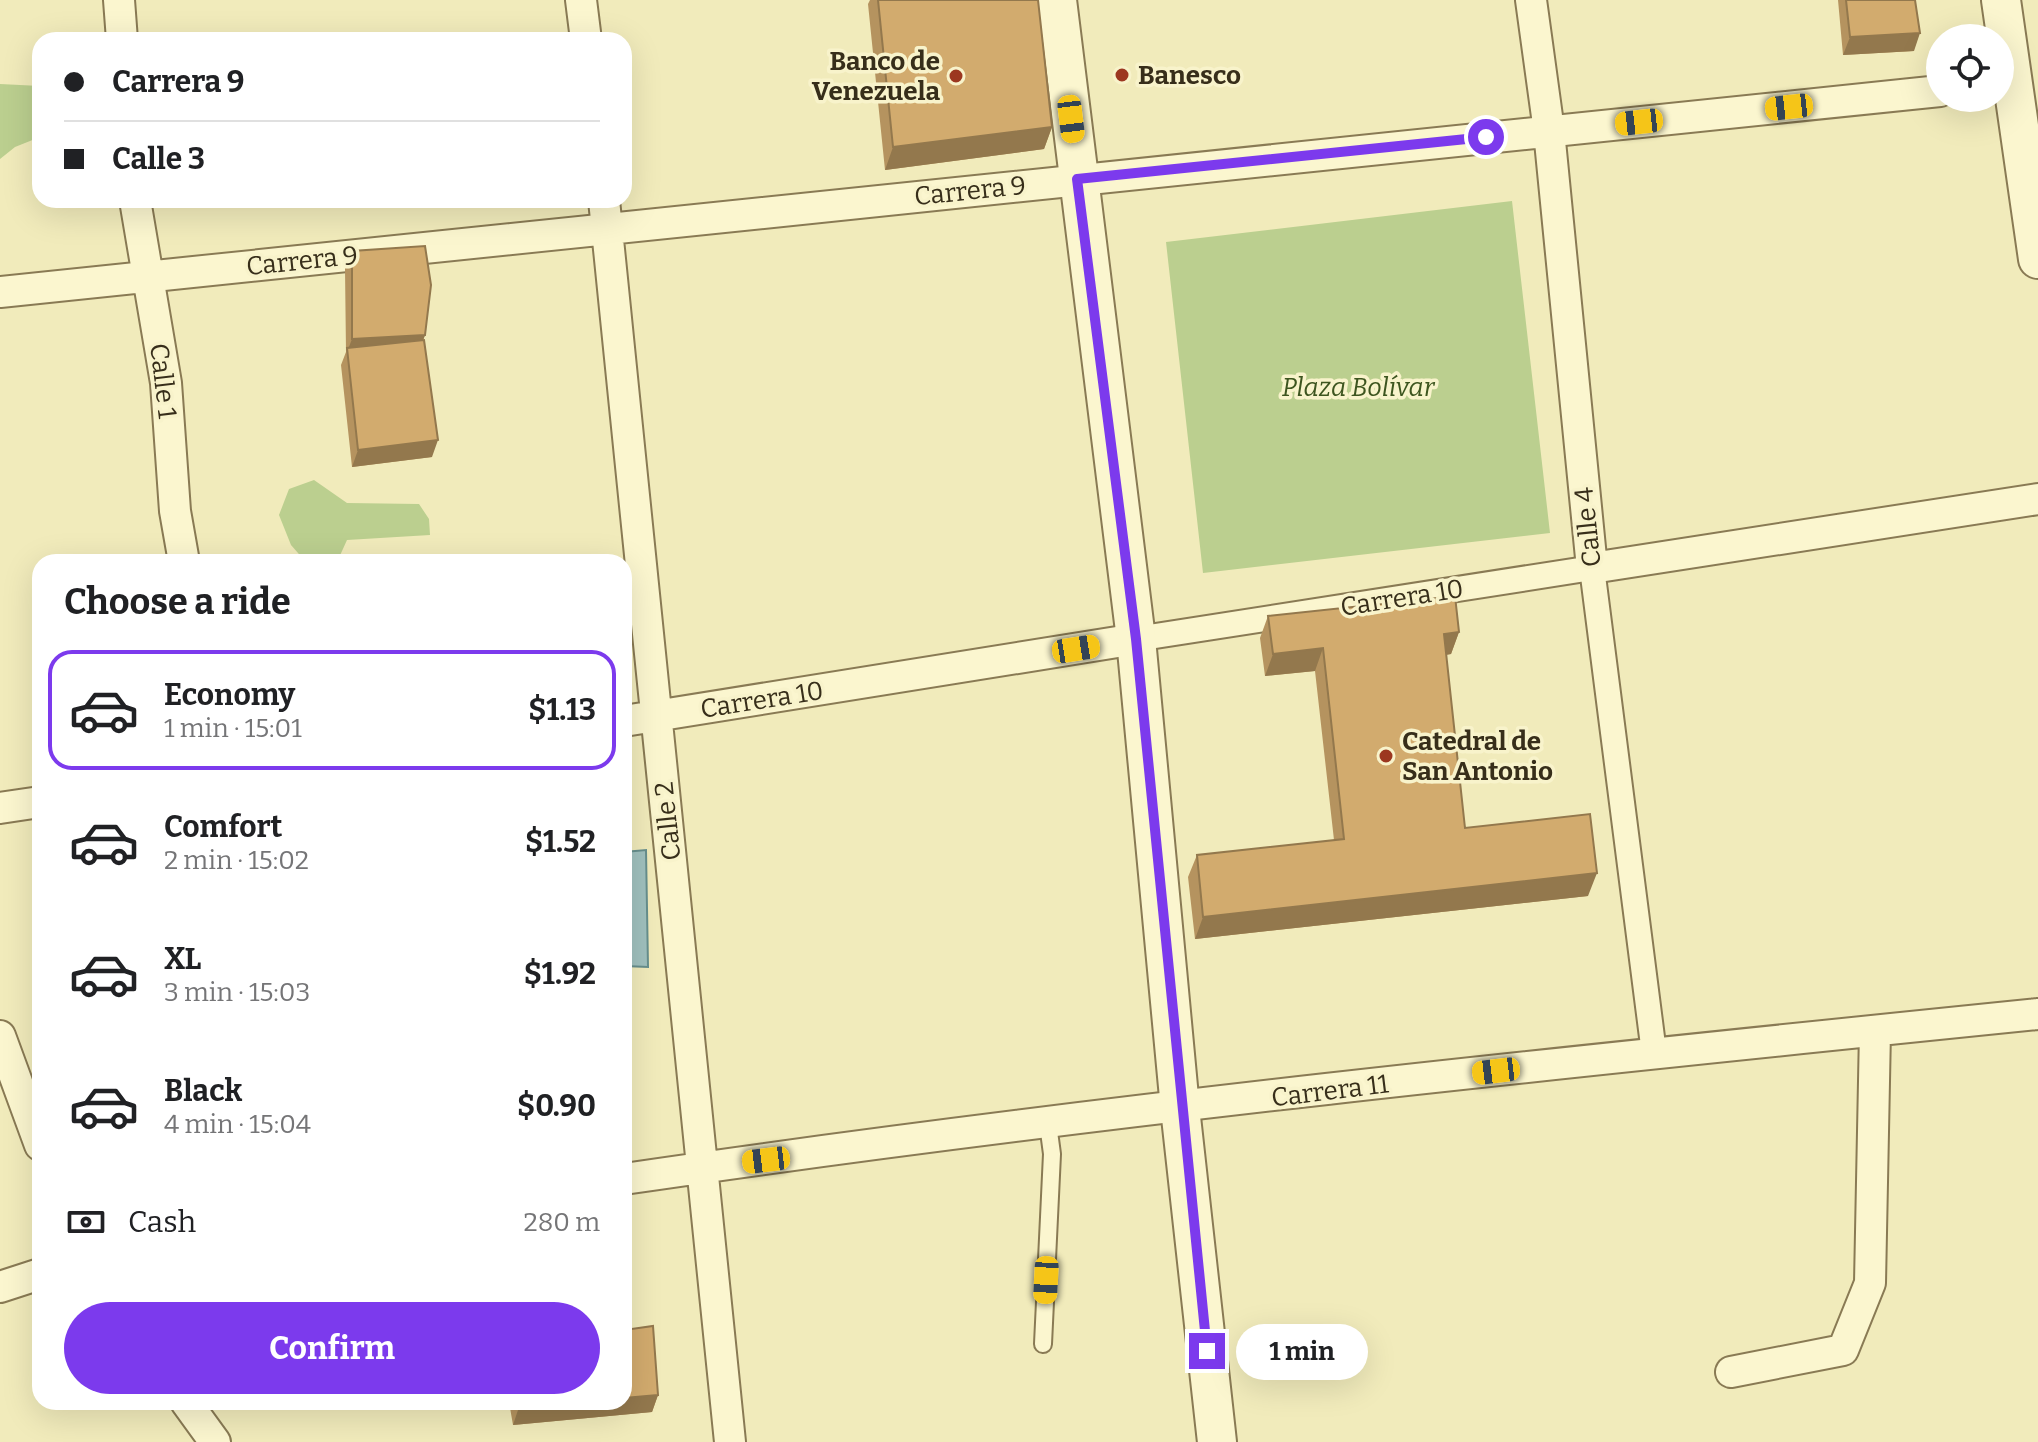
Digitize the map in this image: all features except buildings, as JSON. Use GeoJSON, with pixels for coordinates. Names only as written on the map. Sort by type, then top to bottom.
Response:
{"type":"FeatureCollection","features":[{"type":"Feature","properties":{"kind":"street"},"geometry":{"type":"LineString","coordinates":[[119,0],[121,32]]}},
{"type":"Feature","properties":{"kind":"street"},"geometry":{"type":"LineString","coordinates":[[581,0],[585,32]]}},
{"type":"Feature","properties":{"kind":"street"},"geometry":{"type":"LineString","coordinates":[[1057,0],[1136,639],[1180,1108],[1217,1442]]}},
{"type":"Feature","properties":{"kind":"street","name":"Calle 4"},"geometry":{"type":"LineString","coordinates":[[1531,0],[1549,131],[1592,568],[1654,1053]]}},
{"type":"Feature","properties":{"kind":"street"},"geometry":{"type":"LineString","coordinates":[[2001,0],[2016,84],[2038,259]]}},
{"type":"Feature","properties":{"kind":"street","name":"Carrera 9"},"geometry":{"type":"LineString","coordinates":[[0,292],[1926,92]]}},
{"type":"Feature","properties":{"kind":"street","name":"Calle 1"},"geometry":{"type":"LineString","coordinates":[[136,208],[166,383],[175,511],[183,554]]}},
{"type":"Feature","properties":{"kind":"street","name":"Calle 2"},"geometry":{"type":"LineString","coordinates":[[605,208],[730,1442]]}},
{"type":"Feature","properties":{"kind":"street","name":"Carrera 10"},"geometry":{"type":"LineString","coordinates":[[632,720],[2038,499]]}},
{"type":"Feature","properties":{"kind":"street"},"geometry":{"type":"LineString","coordinates":[[0,808],[32,803]]}},
{"type":"Feature","properties":{"kind":"street","name":"Carrera 11"},"geometry":{"type":"LineString","coordinates":[[632,1178],[1180,1108],[1654,1053],[2038,1014]]}},
{"type":"Feature","properties":{"kind":"street"},"geometry":{"type":"LineString","coordinates":[[1731,1372],[1843,1350],[1870,1283],[1875,1031]]}},
{"type":"Feature","properties":{"kind":"street"},"geometry":{"type":"LineString","coordinates":[[0,1036],[32,1123]]}},
{"type":"Feature","properties":{"kind":"street"},"geometry":{"type":"LineString","coordinates":[[0,1287],[32,1277]]}},
{"type":"Feature","properties":{"kind":"street"},"geometry":{"type":"LineString","coordinates":[[192,1410],[215,1442]]}},
{"type":"Feature","properties":{"kind":"lane"},"geometry":{"type":"LineString","coordinates":[[1043,1344],[1052,1154],[1048,1124]]}},
{"type":"Feature","properties":{"kind":"green space"},"geometry":{"type":"Polygon","coordinates":[[[0,84],[32,86],[32,140],[15,147],[0,159],[0,84]]]}},
{"type":"Feature","properties":{"kind":"green space","name":"Plaza Bolívar"},"geometry":{"type":"Polygon","coordinates":[[[1512,201],[1550,533],[1203,573],[1166,242],[1512,201]]]}},
{"type":"Feature","properties":{"kind":"green space"},"geometry":{"type":"Polygon","coordinates":[[[314,480],[347,503],[419,504],[429,519],[430,535],[347,540],[341,554],[299,554],[291,545],[279,515],[289,489],[314,480]]]}},
{"type":"Feature","properties":{"kind":"water"},"geometry":{"type":"Polygon","coordinates":[[[646,850],[648,967],[632,966],[632,851],[646,850]]]}},
{"type":"Feature","properties":{"kind":"place","name":"Banesco"},"geometry":{"type":"Point","coordinates":[1122,75]}},
{"type":"Feature","properties":{"kind":"place","name":"Banco de Venezuela"},"geometry":{"type":"Point","coordinates":[956,76]}},
{"type":"Feature","properties":{"kind":"place","name":"Catedral de San Antonio"},"geometry":{"type":"Point","coordinates":[1386,756]}},
{"type":"Feature","properties":{"kind":"route"},"geometry":{"type":"LineString","coordinates":[[1207,1351],[1180,1108],[1136,639],[1077,179],[1486,137]]}}]}
